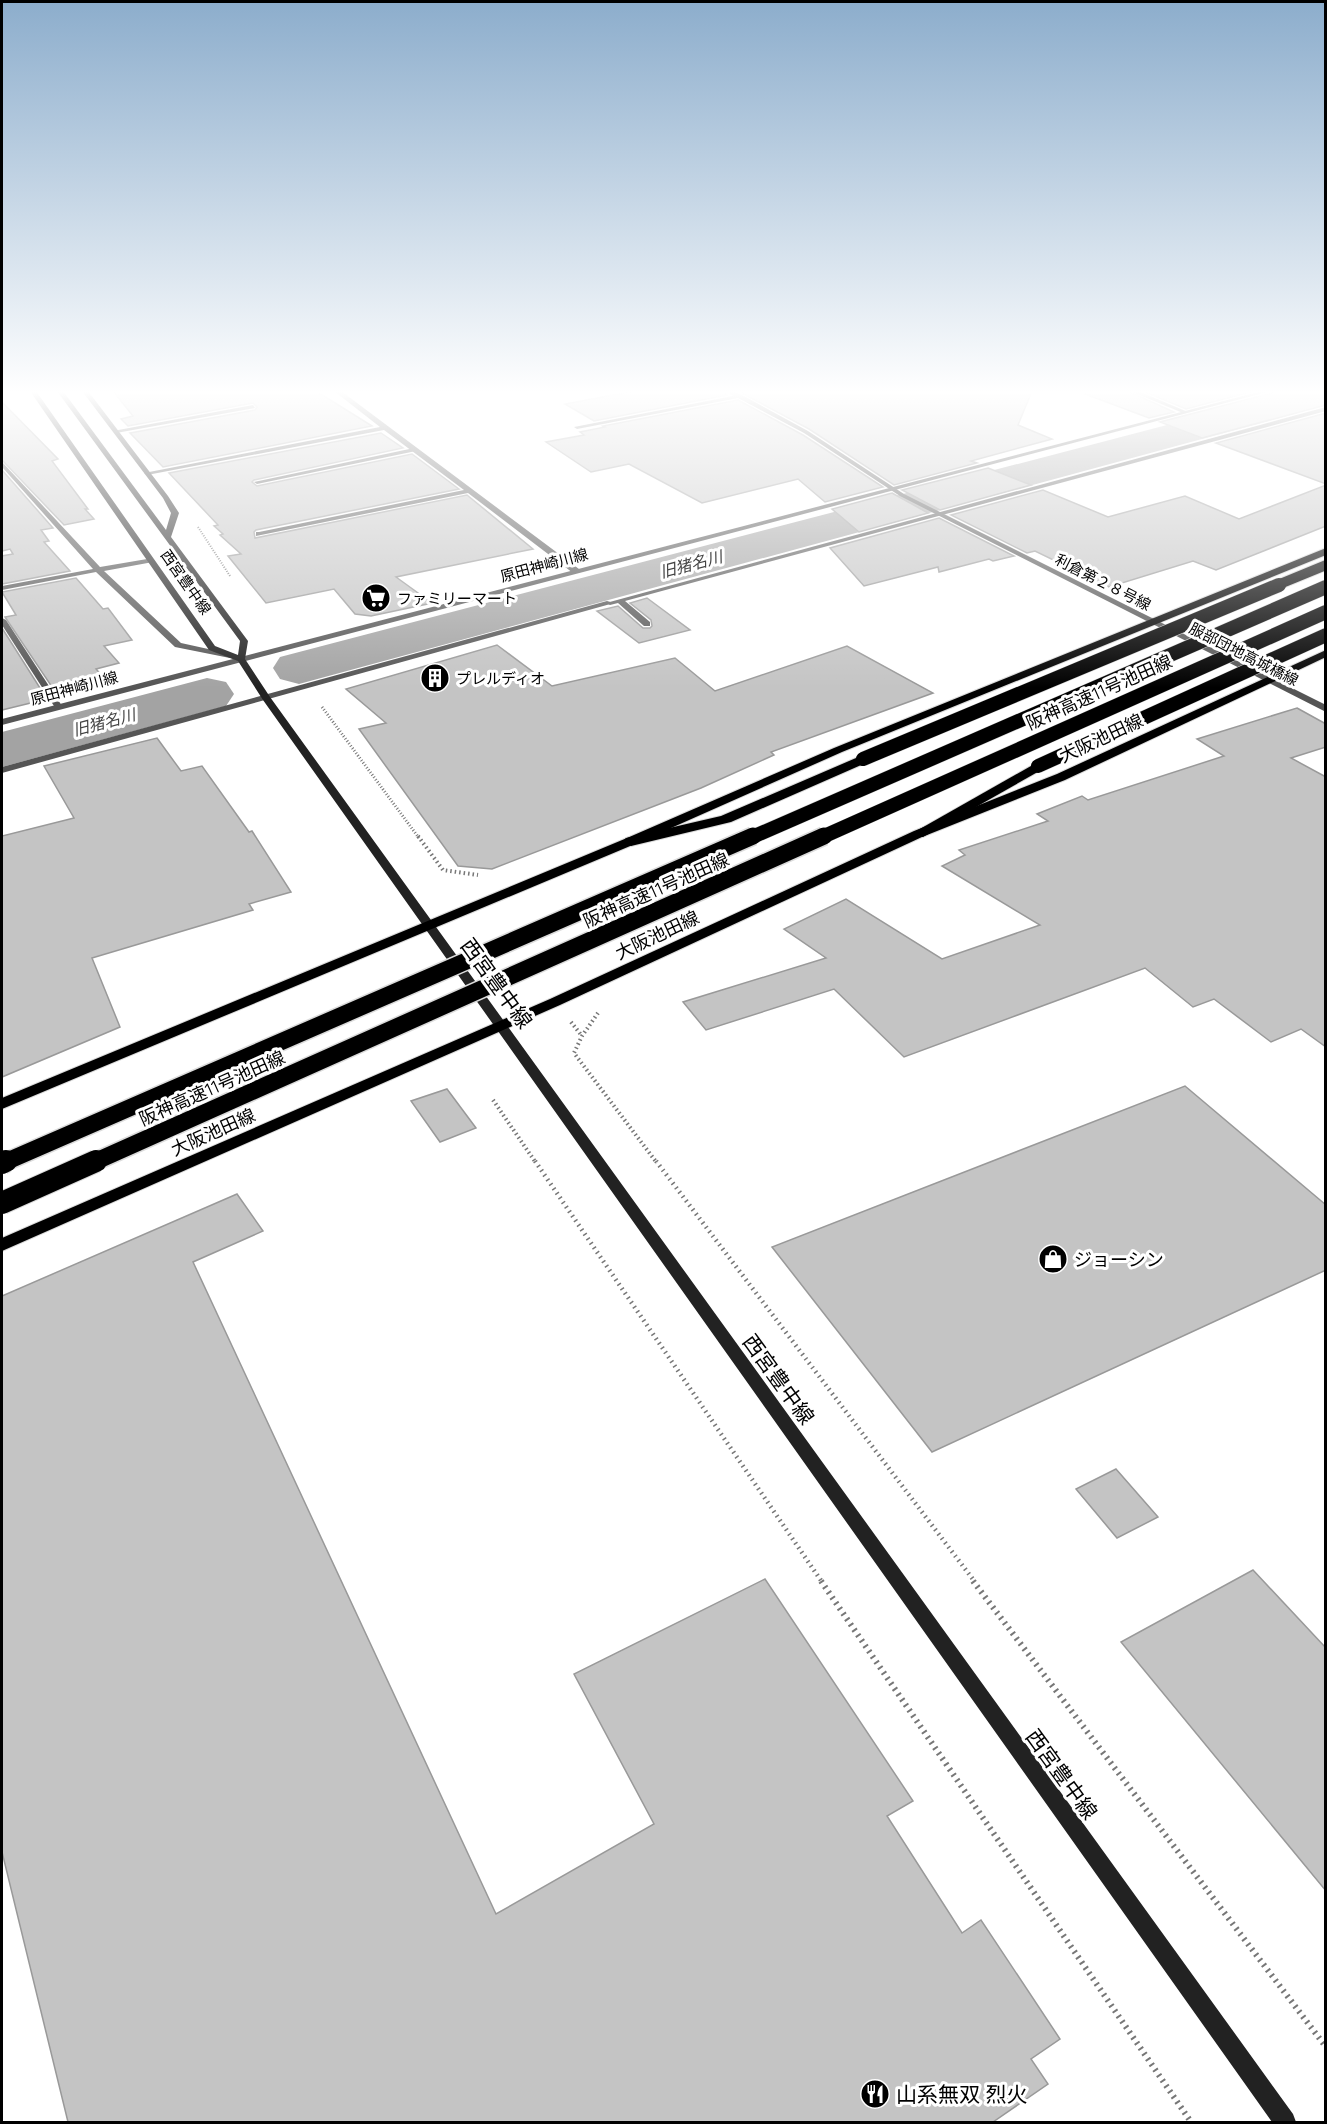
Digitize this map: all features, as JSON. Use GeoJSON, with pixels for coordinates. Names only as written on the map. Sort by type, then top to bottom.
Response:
{"type":"FeatureCollection","features":[{"type":"Feature","properties":{"kind":"highway"},"geometry":{"type":"LineString","coordinates":[[631,841],[726,819],[863,759],[1326,565]]}},
{"type":"Feature","properties":{"kind":"highway","name":"阪神高速11号池田線"},"geometry":{"type":"LineString","coordinates":[[2,1163],[1326,587]]}},
{"type":"Feature","properties":{"kind":"highway","name":"阪神高速11号池田線"},"geometry":{"type":"LineString","coordinates":[[2,1203],[1326,612]]}},
{"type":"Feature","properties":{"kind":"highway"},"geometry":{"type":"LineString","coordinates":[[918,834],[1038,766],[1326,635]]}},
{"type":"Feature","properties":{"kind":"main road","name":"西宮豊中線"},"geometry":{"type":"LineString","coordinates":[[102,490],[212,648],[241,659],[266,698],[1285,2122]]}},
{"type":"Feature","properties":{"kind":"main road","name":"西宮豊中線"},"geometry":{"type":"LineString","coordinates":[[133,490],[244,640],[241,659]]}},
{"type":"Feature","properties":{"kind":"main road"},"geometry":{"type":"LineString","coordinates":[[159,490],[175,513],[167,537]]}},
{"type":"Feature","properties":{"kind":"main road"},"geometry":{"type":"LineString","coordinates":[[2,1104],[631,841],[838,750],[1326,551]]}},
{"type":"Feature","properties":{"kind":"main road","name":"大阪池田線"},"geometry":{"type":"LineString","coordinates":[[2,1245],[555,1002],[918,834],[1061,777],[1326,653]]}},
{"type":"Feature","properties":{"kind":"street"},"geometry":{"type":"LineString","coordinates":[[26,490],[98,569],[177,645],[241,659]]}},
{"type":"Feature","properties":{"kind":"street","name":"原田神崎川線"},"geometry":{"type":"LineString","coordinates":[[2,722],[884,490]]}},
{"type":"Feature","properties":{"kind":"street","name":"利倉第２８号線"},"geometry":{"type":"LineString","coordinates":[[895,490],[1150,622]]}},
{"type":"Feature","properties":{"kind":"street"},"geometry":{"type":"LineString","coordinates":[[2,770],[1018,490]]}},
{"type":"Feature","properties":{"kind":"street"},"geometry":{"type":"LineString","coordinates":[[260,534],[469,491],[576,571]]}},
{"type":"Feature","properties":{"kind":"street"},"geometry":{"type":"LineString","coordinates":[[2,588],[150,560]]}},
{"type":"Feature","properties":{"kind":"street"},"geometry":{"type":"LineString","coordinates":[[615,602],[647,624]]}},
{"type":"Feature","properties":{"kind":"street"},"geometry":{"type":"LineString","coordinates":[[2,620],[58,706]]}},
{"type":"Feature","properties":{"kind":"street","name":"服部団地高城橋線"},"geometry":{"type":"LineString","coordinates":[[1150,622],[1326,709]]}},
{"type":"Feature","properties":{"kind":"path"},"geometry":{"type":"LineString","coordinates":[[308,687],[443,870],[479,875]]}},
{"type":"Feature","properties":{"kind":"path"},"geometry":{"type":"LineString","coordinates":[[604,1004],[582,1036],[574,1053],[1326,2047]]}},
{"type":"Feature","properties":{"kind":"path"},"geometry":{"type":"LineString","coordinates":[[493,1100],[1191,2122]]}},
{"type":"Feature","properties":{"kind":"building"},"geometry":{"type":"Polygon","coordinates":[[[2,490],[20,490],[53,528],[41,530],[49,541],[44,542],[70,571],[2,584],[2,556],[13,554],[10,549],[2,551],[2,490]]]}},
{"type":"Feature","properties":{"kind":"building"},"geometry":{"type":"Polygon","coordinates":[[[31,490],[74,490],[94,519],[64,525],[31,490]]]}},
{"type":"Feature","properties":{"kind":"building"},"geometry":{"type":"Polygon","coordinates":[[[185,490],[453,490],[256,530],[255,538],[467,495],[533,549],[396,577],[432,603],[371,616],[355,614],[334,589],[266,603],[228,556],[241,554],[220,535],[223,534],[214,526],[218,525],[185,490]]]}},
{"type":"Feature","properties":{"kind":"building"},"geometry":{"type":"Polygon","coordinates":[[[678,490],[754,490],[702,503],[678,490]]]}},
{"type":"Feature","properties":{"kind":"building"},"geometry":{"type":"Polygon","coordinates":[[[811,490],[871,490],[825,502],[811,490]]]}},
{"type":"Feature","properties":{"kind":"building"},"geometry":{"type":"Polygon","coordinates":[[[902,490],[1012,490],[940,510],[902,490]]]}},
{"type":"Feature","properties":{"kind":"building"},"geometry":{"type":"Polygon","coordinates":[[[1043,490],[1108,517],[1185,496],[1239,519],[1313,490],[1326,490],[1326,526],[1216,570],[1193,561],[1109,587],[1035,551],[1027,553],[951,515],[1043,490]]]}},
{"type":"Feature","properties":{"kind":"building"},"geometry":{"type":"Polygon","coordinates":[[[892,493],[928,513],[859,532],[832,509],[892,493]]]}},
{"type":"Feature","properties":{"kind":"building"},"geometry":{"type":"Polygon","coordinates":[[[939,518],[1014,556],[993,561],[989,559],[939,572],[938,567],[864,586],[830,548],[939,518]]]}},
{"type":"Feature","properties":{"kind":"building"},"geometry":{"type":"Polygon","coordinates":[[[76,578],[103,609],[108,608],[132,640],[104,646],[119,663],[96,669],[109,683],[58,696],[5,617],[16,615],[2,592],[76,578]]]}},
{"type":"Feature","properties":{"kind":"building"},"geometry":{"type":"Polygon","coordinates":[[[647,598],[690,630],[639,643],[597,611],[618,606],[643,628],[650,628],[651,620],[630,603],[647,598]]]}},
{"type":"Feature","properties":{"kind":"building"},"geometry":{"type":"Polygon","coordinates":[[[2,628],[47,699],[2,710],[2,628]]]}},
{"type":"Feature","properties":{"kind":"building"},"geometry":{"type":"Polygon","coordinates":[[[497,645],[552,686],[675,658],[715,691],[847,646],[933,693],[771,752],[774,755],[701,788],[492,869],[458,866],[359,729],[386,723],[346,689],[497,645]]]}},
{"type":"Feature","properties":{"kind":"building"},"geometry":{"type":"Polygon","coordinates":[[[1297,708],[1326,724],[1326,747],[1291,758],[1326,777],[1326,1047],[1301,1029],[1271,1042],[1214,999],[1193,1007],[1145,968],[904,1057],[834,989],[706,1030],[683,1002],[826,958],[784,929],[846,899],[942,959],[1040,925],[942,866],[965,855],[959,850],[1048,821],[1037,814],[1082,796],[1088,800],[1224,756],[1197,739],[1297,708]]]}},
{"type":"Feature","properties":{"kind":"building"},"geometry":{"type":"Polygon","coordinates":[[[157,738],[181,771],[202,766],[249,832],[252,831],[291,892],[249,904],[253,910],[92,958],[120,1027],[2,1077],[2,836],[74,818],[44,766],[157,738]]]}},
{"type":"Feature","properties":{"kind":"building","name":"ジョーシン"},"geometry":{"type":"Polygon","coordinates":[[[1185,1086],[1326,1205],[1326,1270],[932,1452],[772,1247],[1185,1086]]]}},
{"type":"Feature","properties":{"kind":"building"},"geometry":{"type":"Polygon","coordinates":[[[447,1089],[476,1128],[440,1142],[411,1101],[447,1089]]]}},
{"type":"Feature","properties":{"kind":"building"},"geometry":{"type":"Polygon","coordinates":[[[237,1194],[263,1231],[193,1262],[496,1914],[654,1824],[574,1674],[765,1579],[913,1801],[887,1816],[962,1933],[981,1920],[1060,2039],[1031,2059],[1048,2084],[993,2122],[68,2122],[2,1852],[2,1296],[237,1194]]]}},
{"type":"Feature","properties":{"kind":"building"},"geometry":{"type":"Polygon","coordinates":[[[1116,1469],[1158,1517],[1117,1538],[1076,1489],[1116,1469]]]}},
{"type":"Feature","properties":{"kind":"building"},"geometry":{"type":"Polygon","coordinates":[[[1253,1570],[1326,1648],[1326,1891],[1121,1642],[1253,1570]]]}},
{"type":"Feature","properties":{"kind":"waterway","name":"旧猪名川"},"geometry":{"type":"LineString","coordinates":[[299,668],[966,490]]}},
{"type":"Feature","properties":{"kind":"waterway","name":"旧猪名川"},"geometry":{"type":"LineString","coordinates":[[2,750],[207,694]]}},
{"type":"Feature","properties":{"kind":"place","name":"ファミリーマート"},"geometry":{"type":"Point","coordinates":[376,598]}},
{"type":"Feature","properties":{"kind":"place","name":"プレルディオ"},"geometry":{"type":"Point","coordinates":[435,678]}},
{"type":"Feature","properties":{"kind":"place","name":"ジョーシン"},"geometry":{"type":"Point","coordinates":[1053,1259]}},
{"type":"Feature","properties":{"kind":"place","name":"山系無双 烈火"},"geometry":{"type":"Point","coordinates":[875,2094]}}]}
